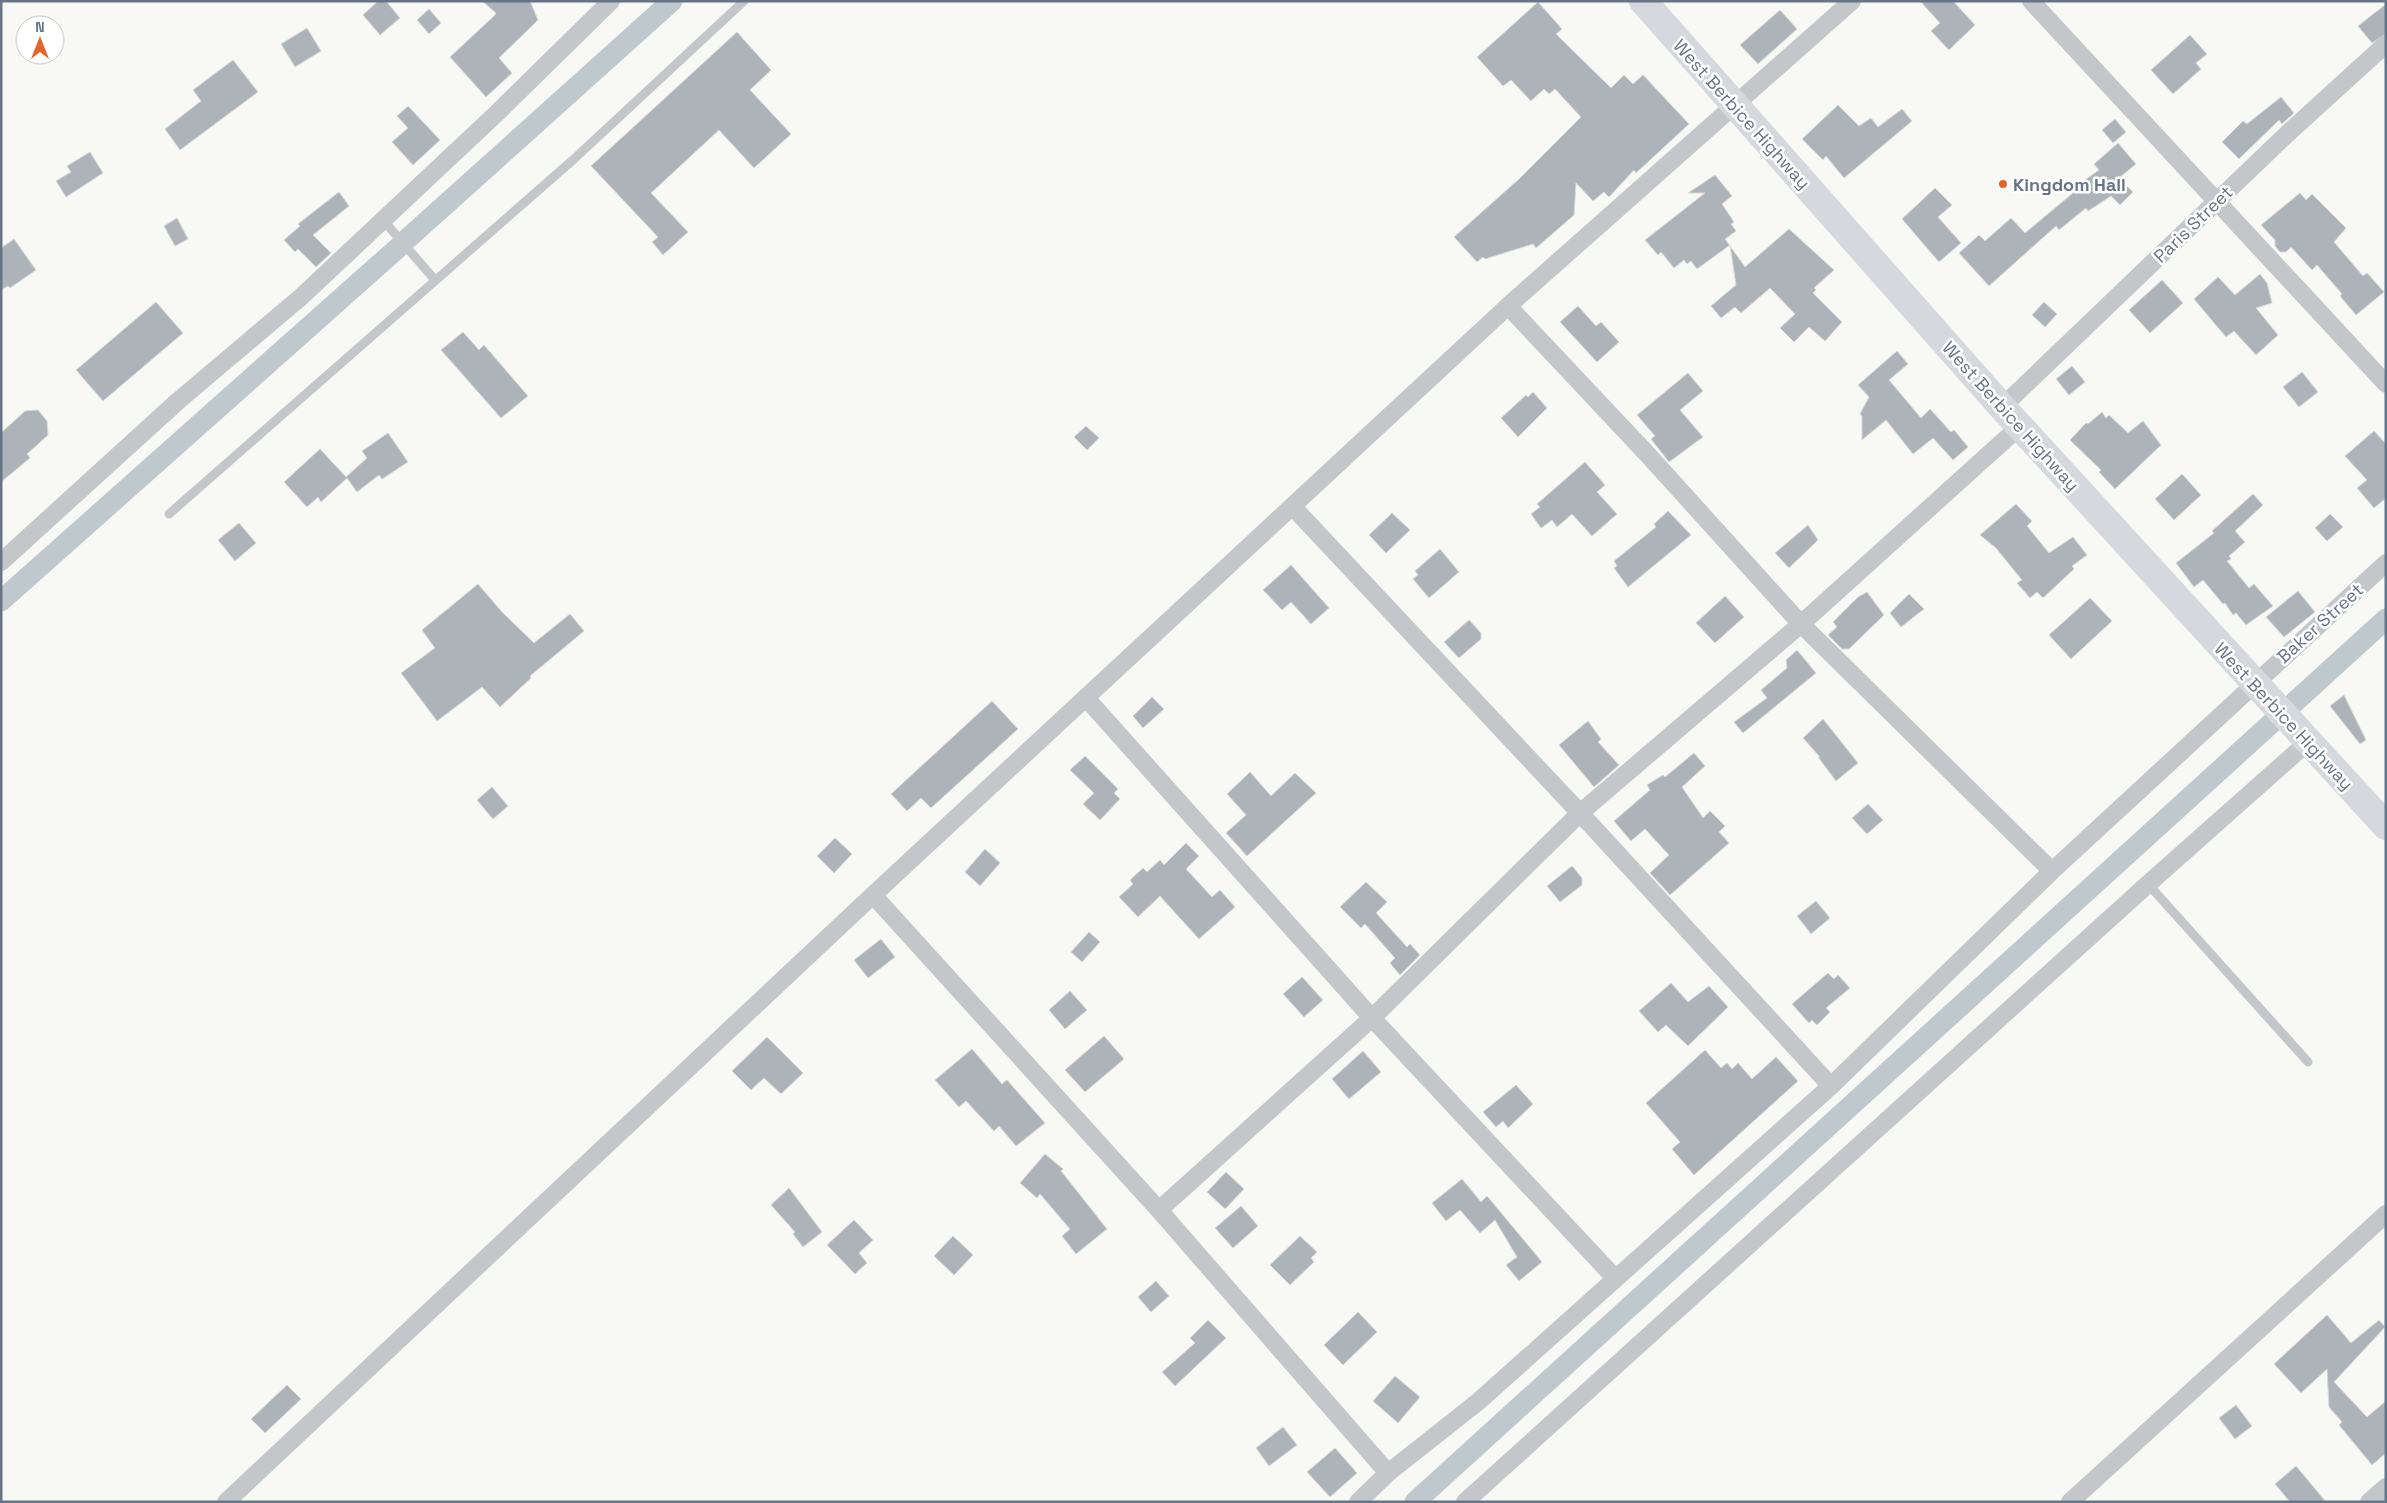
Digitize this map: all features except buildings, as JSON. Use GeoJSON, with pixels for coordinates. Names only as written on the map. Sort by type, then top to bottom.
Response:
{"type":"FeatureCollection","features":[{"type":"Feature","properties":{"kind":"main road","name":"West Berbice Highway"},"geometry":{"type":"LineString","coordinates":[[1643,1],[2020,427],[2386,826]]}},
{"type":"Feature","properties":{"kind":"street"},"geometry":{"type":"LineString","coordinates":[[1,562],[178,401],[301,297],[611,1]]}},
{"type":"Feature","properties":{"kind":"street"},"geometry":{"type":"LineString","coordinates":[[226,1502],[873,895],[1087,699],[1508,306],[1736,106],[1852,1]]}},
{"type":"Feature","properties":{"kind":"street"},"geometry":{"type":"LineString","coordinates":[[2031,1],[2386,384]]}},
{"type":"Feature","properties":{"kind":"street","name":"Paris Street"},"geometry":{"type":"LineString","coordinates":[[2002,407],[2217,201],[2386,44]]}},
{"type":"Feature","properties":{"kind":"street"},"geometry":{"type":"LineString","coordinates":[[1508,306],[1649,456],[1801,624],[2052,871]]}},
{"type":"Feature","properties":{"kind":"street"},"geometry":{"type":"LineString","coordinates":[[1159,1210],[1372,1018],[1580,813],[1801,624],[2020,427]]}},
{"type":"Feature","properties":{"kind":"street"},"geometry":{"type":"LineString","coordinates":[[1293,507],[1580,813],[1831,1086]]}},
{"type":"Feature","properties":{"kind":"street","name":"Baker Street"},"geometry":{"type":"LineString","coordinates":[[1358,1502],[1388,1473],[1479,1401],[1831,1086],[2052,871],[2386,563]]}},
{"type":"Feature","properties":{"kind":"street"},"geometry":{"type":"LineString","coordinates":[[1087,699],[1372,1018],[1616,1278]]}},
{"type":"Feature","properties":{"kind":"street"},"geometry":{"type":"LineString","coordinates":[[1465,1502],[2148,884],[2308,742]]}},
{"type":"Feature","properties":{"kind":"street"},"geometry":{"type":"LineString","coordinates":[[873,895],[1159,1210],[1388,1473]]}},
{"type":"Feature","properties":{"kind":"street"},"geometry":{"type":"LineString","coordinates":[[2070,1502],[2386,1214]]}},
{"type":"Feature","properties":{"kind":"street"},"geometry":{"type":"LineString","coordinates":[[2369,1502],[2386,1487]]}},
{"type":"Feature","properties":{"kind":"lane"},"geometry":{"type":"LineString","coordinates":[[168,514],[574,159],[744,1]]}},
{"type":"Feature","properties":{"kind":"lane"},"geometry":{"type":"LineString","coordinates":[[383,220],[435,280]]}},
{"type":"Feature","properties":{"kind":"lane"},"geometry":{"type":"LineString","coordinates":[[2148,884],[2308,1062]]}},
{"type":"Feature","properties":{"kind":"waterway"},"geometry":{"type":"LineString","coordinates":[[406,240],[672,1]]}},
{"type":"Feature","properties":{"kind":"waterway"},"geometry":{"type":"LineString","coordinates":[[1,601],[400,246]]}},
{"type":"Feature","properties":{"kind":"waterway"},"geometry":{"type":"LineString","coordinates":[[1415,1502],[2386,619]]}},
{"type":"Feature","properties":{"kind":"place","name":"Kingdom Hall"},"geometry":{"type":"Point","coordinates":[2003,184]}}]}
